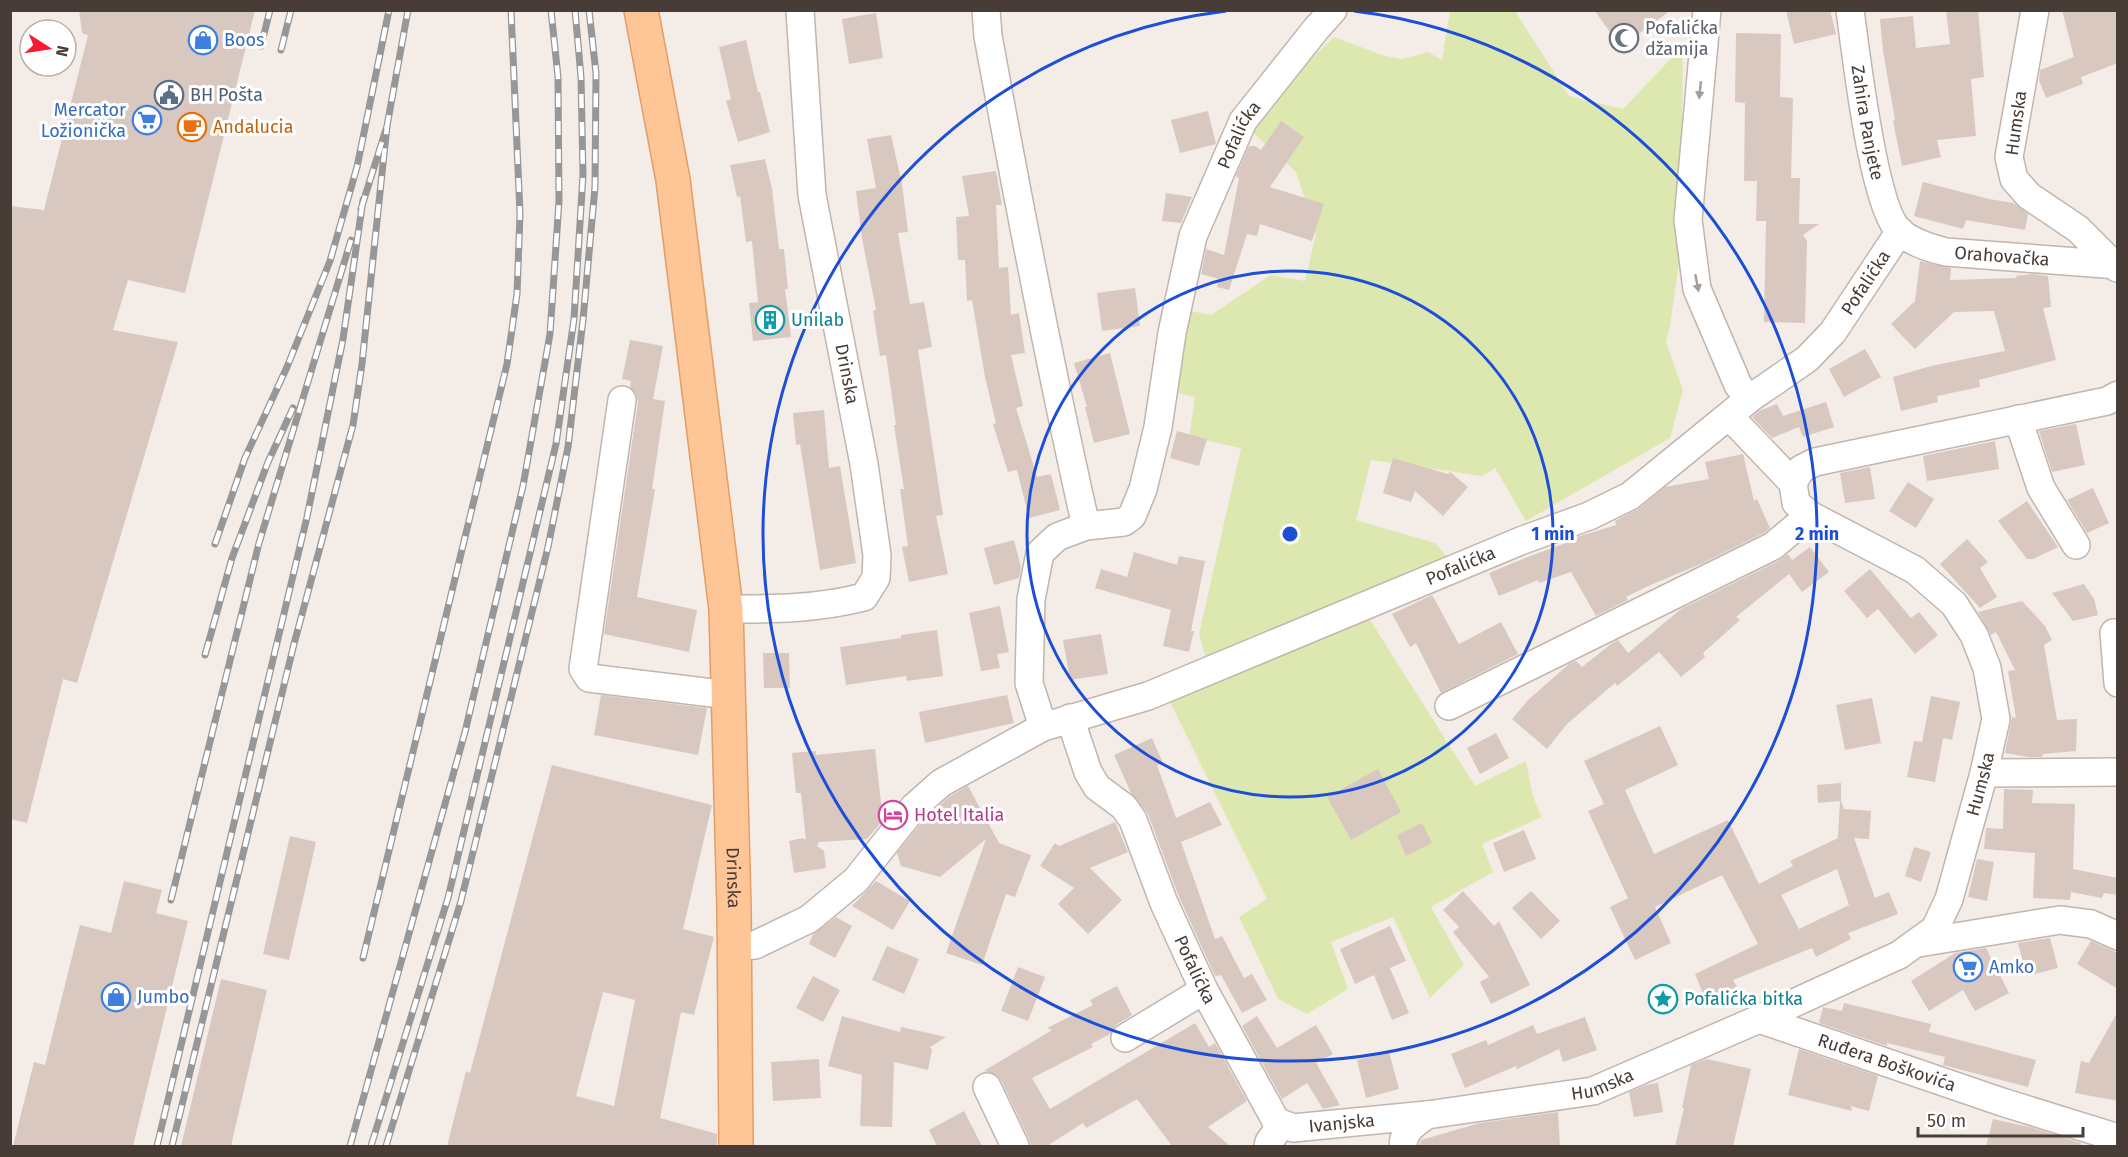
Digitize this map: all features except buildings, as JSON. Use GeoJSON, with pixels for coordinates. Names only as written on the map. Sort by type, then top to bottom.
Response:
{"type":"FeatureCollection","features":[{"type":"Feature","properties":{"kind":"main road","name":"Drinska"},"geometry":{"type":"LineString","coordinates":[[641,10],[673,180],[726,609],[736,1146]]}},
{"type":"Feature","properties":{"kind":"street","name":"Drinska"},"geometry":{"type":"LineString","coordinates":[[726,609],[795,609],[833,604],[864,597],[876,578],[877,555],[864,464],[812,195],[800,10]]}},
{"type":"Feature","properties":{"kind":"street"},"geometry":{"type":"LineString","coordinates":[[986,10],[988,36],[1025,239],[1086,526]]}},
{"type":"Feature","properties":{"kind":"street","name":"Pofalićka"},"geometry":{"type":"LineString","coordinates":[[1043,727],[1029,683],[1031,599],[1040,553],[1057,537],[1086,526],[1124,522],[1132,516],[1143,489],[1158,427],[1172,333],[1193,236],[1243,121],[1333,10]]}},
{"type":"Feature","properties":{"kind":"street","name":"Humska"},"geometry":{"type":"LineString","coordinates":[[1427,1115],[1593,1091],[1899,955],[1935,929],[1949,899],[1984,773],[1996,719],[1987,669],[1974,635],[1954,604],[1915,570],[1810,515],[1796,503],[1792,483],[1740,408],[1738,385],[1697,288],[1688,220],[1707,10]]}},
{"type":"Feature","properties":{"kind":"street","name":"Zahira Panjete"},"geometry":{"type":"LineString","coordinates":[[1850,10],[1876,173],[1890,218],[1899,231]]}},
{"type":"Feature","properties":{"kind":"street","name":"Humska"},"geometry":{"type":"LineString","coordinates":[[2035,10],[2009,157],[2014,179],[2029,196],[2078,229],[2115,266]]}},
{"type":"Feature","properties":{"kind":"street","name":"Pofalićka"},"geometry":{"type":"LineString","coordinates":[[733,947],[754,945],[809,919],[856,880],[914,807],[941,783],[1043,727],[1148,696],[1523,540],[1589,516],[1630,496],[1740,408],[1807,359],[1833,332],[1899,231]]}},
{"type":"Feature","properties":{"kind":"street","name":"Orahovačka"},"geometry":{"type":"LineString","coordinates":[[1899,231],[1922,246],[1946,252],[2115,266]]}},
{"type":"Feature","properties":{"kind":"street"},"geometry":{"type":"LineString","coordinates":[[1792,483],[1801,469],[1815,462],[2107,401],[2118,395]]}},
{"type":"Feature","properties":{"kind":"street"},"geometry":{"type":"LineString","coordinates":[[622,400],[583,669],[589,678],[729,695]]}},
{"type":"Feature","properties":{"kind":"street"},"geometry":{"type":"LineString","coordinates":[[2018,420],[2041,488],[2076,545]]}},
{"type":"Feature","properties":{"kind":"street"},"geometry":{"type":"LineString","coordinates":[[1449,706],[1773,546],[1810,515]]}},
{"type":"Feature","properties":{"kind":"street"},"geometry":{"type":"LineString","coordinates":[[2114,633],[2118,682]]}},
{"type":"Feature","properties":{"kind":"street","name":"Pofalićka"},"geometry":{"type":"LineString","coordinates":[[1070,718],[1088,772],[1097,787],[1124,807],[1133,820],[1164,903],[1204,990],[1272,1117],[1275,1136]]}},
{"type":"Feature","properties":{"kind":"street"},"geometry":{"type":"LineString","coordinates":[[1984,773],[2118,772]]}},
{"type":"Feature","properties":{"kind":"street"},"geometry":{"type":"LineString","coordinates":[[1918,943],[2060,920],[2078,920],[2118,936]]}},
{"type":"Feature","properties":{"kind":"street"},"geometry":{"type":"LineString","coordinates":[[1125,1038],[1204,990]]}},
{"type":"Feature","properties":{"kind":"street","name":"Ruđera Boškovića"},"geometry":{"type":"LineString","coordinates":[[1759,1019],[2002,1102],[2118,1138]]}},
{"type":"Feature","properties":{"kind":"street"},"geometry":{"type":"LineString","coordinates":[[987,1087],[1015,1146]]}},
{"type":"Feature","properties":{"kind":"street"},"geometry":{"type":"LineString","coordinates":[[1403,1146],[1406,1132],[1414,1123],[1427,1115]]}},
{"type":"Feature","properties":{"kind":"street","name":"Ivanjska"},"geometry":{"type":"LineString","coordinates":[[1275,1136],[1293,1128],[1427,1115]]}},
{"type":"Feature","properties":{"kind":"green space"},"geometry":{"type":"Polygon","coordinates":[[[1450,11],[1515,11],[1569,96],[1623,109],[1683,46],[1680,255],[1666,342],[1683,390],[1670,438],[1526,521],[1495,468],[1482,476],[1371,460],[1356,520],[1435,543],[1451,561],[1206,658],[1199,634],[1241,448],[1189,437],[1195,397],[1178,393],[1185,310],[1211,315],[1271,275],[1305,281],[1316,234],[1296,172],[1250,130],[1281,87],[1334,37],[1385,56],[1402,59],[1428,52],[1442,60],[1450,11]]]}},
{"type":"Feature","properties":{"kind":"green space"},"geometry":{"type":"Polygon","coordinates":[[[1365,612],[1475,786],[1526,761],[1533,797],[1542,817],[1482,844],[1493,872],[1431,907],[1464,965],[1430,998],[1393,917],[1331,942],[1348,989],[1307,1014],[1278,999],[1239,917],[1267,899],[1166,694],[1365,612]]]}},
{"type":"Feature","properties":{"kind":"railway"},"geometry":{"type":"LineString","coordinates":[[261,46],[270,10]]}},
{"type":"Feature","properties":{"kind":"railway"},"geometry":{"type":"LineString","coordinates":[[281,50],[291,10]]}},
{"type":"Feature","properties":{"kind":"railway"},"geometry":{"type":"LineString","coordinates":[[215,544],[245,458],[287,367],[330,261],[357,167],[389,10]]}},
{"type":"Feature","properties":{"kind":"railway"},"geometry":{"type":"LineString","coordinates":[[361,209],[387,126],[408,10]]}},
{"type":"Feature","properties":{"kind":"railway"},"geometry":{"type":"LineString","coordinates":[[363,958],[507,364],[517,294],[520,214],[511,10]]}},
{"type":"Feature","properties":{"kind":"railway"},"geometry":{"type":"LineString","coordinates":[[350,1146],[465,732],[523,486],[550,334],[559,201],[558,77],[551,10]]}},
{"type":"Feature","properties":{"kind":"railway"},"geometry":{"type":"LineString","coordinates":[[371,1146],[448,898],[556,444],[574,319],[583,175],[581,77],[575,10]]}},
{"type":"Feature","properties":{"kind":"railway"},"geometry":{"type":"LineString","coordinates":[[386,1146],[461,901],[548,547],[568,447],[583,320],[595,187],[596,73],[589,10]]}},
{"type":"Feature","properties":{"kind":"railway"},"geometry":{"type":"LineString","coordinates":[[172,1146],[294,644],[353,425],[362,364],[387,126]]}},
{"type":"Feature","properties":{"kind":"railway"},"geometry":{"type":"LineString","coordinates":[[157,1146],[307,517],[343,339],[363,200]]}},
{"type":"Feature","properties":{"kind":"railway"},"geometry":{"type":"LineString","coordinates":[[171,900],[259,543],[351,240]]}},
{"type":"Feature","properties":{"kind":"railway"},"geometry":{"type":"LineString","coordinates":[[205,655],[232,558],[268,462],[293,408]]}},
{"type":"Feature","properties":{"kind":"place","name":"Pofalićka džamija"},"geometry":{"type":"Point","coordinates":[1624,38]}},
{"type":"Feature","properties":{"kind":"place","name":"Boos"},"geometry":{"type":"Point","coordinates":[203,40]}},
{"type":"Feature","properties":{"kind":"place","name":"BH Pošta"},"geometry":{"type":"Point","coordinates":[169,95]}},
{"type":"Feature","properties":{"kind":"place","name":"Mercator Ložionička"},"geometry":{"type":"Point","coordinates":[147,120]}},
{"type":"Feature","properties":{"kind":"place","name":"Andalucia"},"geometry":{"type":"Point","coordinates":[192,127]}},
{"type":"Feature","properties":{"kind":"place","name":"Unilab"},"geometry":{"type":"Point","coordinates":[770,320]}},
{"type":"Feature","properties":{"kind":"place","name":"Hotel Italia"},"geometry":{"type":"Point","coordinates":[893,815]}},
{"type":"Feature","properties":{"kind":"place","name":"Amko"},"geometry":{"type":"Point","coordinates":[1968,967]}},
{"type":"Feature","properties":{"kind":"place","name":"Jumbo"},"geometry":{"type":"Point","coordinates":[116,997]}},
{"type":"Feature","properties":{"kind":"place","name":"Pofalićka bitka"},"geometry":{"type":"Point","coordinates":[1663,999]}}]}
